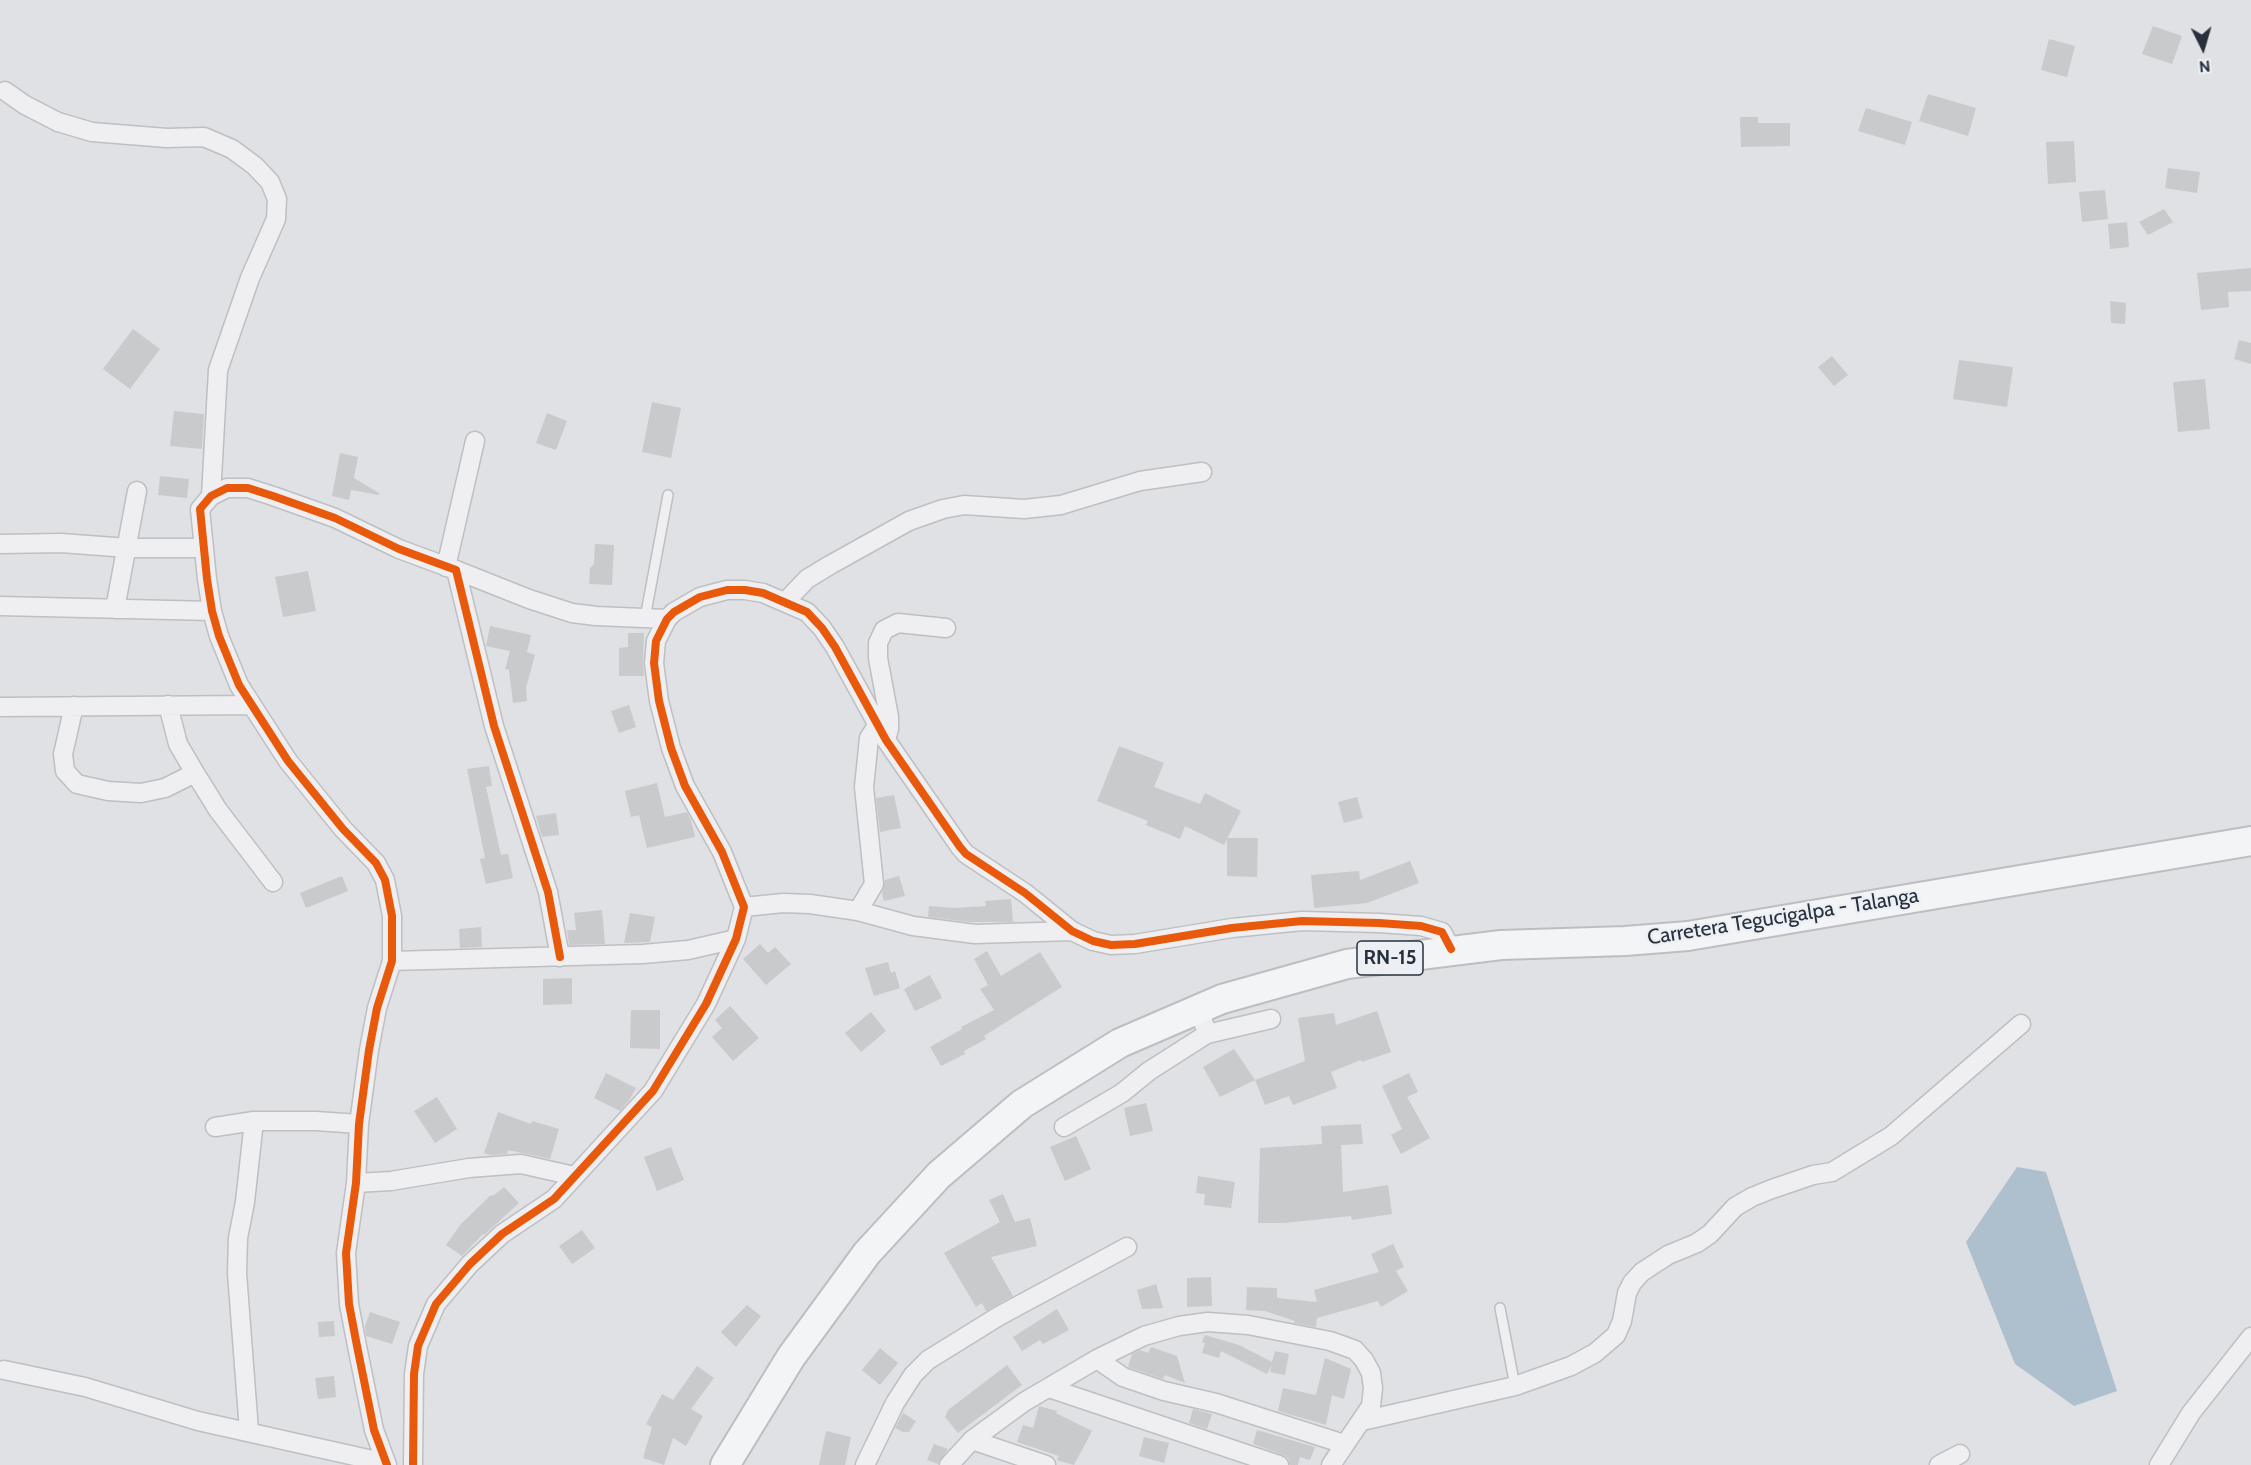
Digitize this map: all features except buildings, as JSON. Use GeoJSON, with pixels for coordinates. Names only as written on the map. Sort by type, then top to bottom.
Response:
{"type":"FeatureCollection","features":[{"type":"Feature","properties":{"kind":"main road","name":"Carretera Tegucigalpa - Talanga"},"geometry":{"type":"LineString","coordinates":[[725,1465],[791,1357],[867,1253],[939,1175],[1022,1104],[1120,1043],[1203,1021],[1222,999],[1347,964],[1501,945],[1624,941],[1688,936],[2251,841]]}},
{"type":"Feature","properties":{"kind":"street"},"geometry":{"type":"LineString","coordinates":[[5,91],[25,105],[58,122],[92,132],[167,138],[204,137],[232,149],[255,166],[270,182],[277,199],[276,219],[250,278],[218,370],[211,496]]}},
{"type":"Feature","properties":{"kind":"street"},"geometry":{"type":"LineString","coordinates":[[475,441],[451,568],[494,726],[548,892],[560,957]]}},
{"type":"Feature","properties":{"kind":"street"},"geometry":{"type":"LineString","coordinates":[[785,602],[807,579],[830,565],[909,521],[943,509],[964,505],[1024,509],[1061,505],[1140,481],[1202,472]]}},
{"type":"Feature","properties":{"kind":"street"},"geometry":{"type":"LineString","coordinates":[[387,1464],[374,1430],[349,1304],[346,1253],[356,1183],[359,1124],[377,1008],[392,961],[392,916],[385,880],[376,863],[342,829],[288,761],[239,685],[219,636],[212,611],[200,508],[211,496],[227,488],[248,488],[335,518],[399,549],[572,613],[667,619]]}},
{"type":"Feature","properties":{"kind":"street"},"geometry":{"type":"LineString","coordinates":[[115,609],[137,491]]}},
{"type":"Feature","properties":{"kind":"street"},"geometry":{"type":"LineString","coordinates":[[0,544],[61,543],[128,548],[203,548]]}},
{"type":"Feature","properties":{"kind":"street"},"geometry":{"type":"LineString","coordinates":[[413,1465],[414,1374],[418,1346],[436,1305],[470,1264],[502,1234],[554,1199],[657,1085],[706,1004],[736,939],[744,907],[722,852],[685,786],[671,748],[659,701],[654,663],[656,641],[667,619],[674,612],[700,597],[727,590],[763,593],[807,612],[836,647],[882,732],[966,854],[1025,893],[1072,932],[1093,941],[1111,945],[1135,944],[1232,928],[1302,921],[1379,923],[1421,926],[1442,932],[1451,950]]}},
{"type":"Feature","properties":{"kind":"street"},"geometry":{"type":"LineString","coordinates":[[0,606],[212,611]]}},
{"type":"Feature","properties":{"kind":"street"},"geometry":{"type":"LineString","coordinates":[[858,911],[873,884],[864,787],[869,738],[889,729],[889,717],[878,658],[878,643],[884,630],[898,623],[946,628]]}},
{"type":"Feature","properties":{"kind":"street"},"geometry":{"type":"LineString","coordinates":[[168,705],[178,744],[195,773],[218,810],[273,882]]}},
{"type":"Feature","properties":{"kind":"street"},"geometry":{"type":"LineString","coordinates":[[0,707],[251,705]]}},
{"type":"Feature","properties":{"kind":"street"},"geometry":{"type":"LineString","coordinates":[[74,706],[63,754],[65,771],[77,784],[108,791],[141,793],[165,788],[195,773]]}},
{"type":"Feature","properties":{"kind":"street"},"geometry":{"type":"LineString","coordinates":[[744,907],[783,903],[858,911],[913,926],[975,934],[1072,932]]}},
{"type":"Feature","properties":{"kind":"street"},"geometry":{"type":"LineString","coordinates":[[392,961],[643,954],[688,950],[736,939]]}},
{"type":"Feature","properties":{"kind":"street"},"geometry":{"type":"LineString","coordinates":[[1064,1127],[1122,1093],[1203,1021],[1271,1019]]}},
{"type":"Feature","properties":{"kind":"street"},"geometry":{"type":"LineString","coordinates":[[1362,1421],[1515,1386],[1571,1366],[1607,1345],[1616,1335],[1622,1321],[1627,1293],[1642,1272],[1668,1255],[1697,1243],[1710,1234],[1735,1207],[1752,1197],[1792,1182],[1832,1172],[1891,1136],[2021,1024]]}},
{"type":"Feature","properties":{"kind":"street"},"geometry":{"type":"LineString","coordinates":[[215,1127],[254,1121],[359,1124]]}},
{"type":"Feature","properties":{"kind":"street"},"geometry":{"type":"LineString","coordinates":[[249,1431],[237,1273],[238,1238],[245,1202],[254,1121]]}},
{"type":"Feature","properties":{"kind":"street"},"geometry":{"type":"LineString","coordinates":[[356,1183],[391,1181],[469,1168],[521,1164],[574,1176]]}},
{"type":"Feature","properties":{"kind":"street"},"geometry":{"type":"LineString","coordinates":[[865,1465],[895,1403],[913,1375],[928,1360],[999,1316],[1127,1246]]}},
{"type":"Feature","properties":{"kind":"street"},"geometry":{"type":"LineString","coordinates":[[949,1465],[972,1440],[1024,1402],[1098,1359],[1144,1336],[1179,1326],[1208,1323],[1248,1325],[1330,1341],[1355,1350],[1364,1360],[1371,1373],[1373,1388],[1371,1406],[1331,1465]]}},
{"type":"Feature","properties":{"kind":"street"},"geometry":{"type":"LineString","coordinates":[[2159,1465],[2191,1413],[2251,1337]]}},
{"type":"Feature","properties":{"kind":"street"},"geometry":{"type":"LineString","coordinates":[[1098,1359],[1123,1377],[1164,1391],[1216,1403],[1344,1444]]}},
{"type":"Feature","properties":{"kind":"street"},"geometry":{"type":"LineString","coordinates":[[4,1370],[85,1387],[198,1420],[387,1464]]}},
{"type":"Feature","properties":{"kind":"street"},"geometry":{"type":"LineString","coordinates":[[1049,1388],[1279,1465]]}},
{"type":"Feature","properties":{"kind":"street"},"geometry":{"type":"LineString","coordinates":[[972,1440],[1046,1465]]}},
{"type":"Feature","properties":{"kind":"street"},"geometry":{"type":"LineString","coordinates":[[1940,1465],[1960,1454]]}},
{"type":"Feature","properties":{"kind":"lane"},"geometry":{"type":"LineString","coordinates":[[645,618],[668,495]]}},
{"type":"Feature","properties":{"kind":"lane"},"geometry":{"type":"LineString","coordinates":[[1500,1308],[1515,1386]]}},
{"type":"Feature","properties":{"kind":"water"},"geometry":{"type":"Polygon","coordinates":[[[2017,1167],[2046,1172],[2117,1391],[2074,1406],[2015,1364],[1966,1242],[2017,1167]]]}},
{"type":"Feature","properties":{"kind":"cycle path"},"geometry":{"type":"LineString","coordinates":[[387,1465],[374,1430],[357,1346],[349,1304],[346,1253],[356,1183],[359,1124],[369,1050],[377,1008],[392,961],[392,916],[385,880],[376,863],[343,829],[288,761],[239,685],[219,636],[207,579],[200,509],[211,496],[227,488],[248,488],[335,518],[399,549],[456,570],[494,726],[548,892],[560,957]]}},
{"type":"Feature","properties":{"kind":"cycle path"},"geometry":{"type":"LineString","coordinates":[[413,1465],[414,1374],[418,1346],[436,1304],[470,1264],[502,1234],[554,1199],[653,1091],[706,1004],[736,939],[744,907],[722,852],[685,786],[671,748],[659,701],[654,663],[656,641],[667,619],[674,612],[700,597],[727,590],[745,590],[763,593],[807,612],[835,647],[886,740],[966,854],[1025,893],[1072,931],[1093,941],[1111,945],[1135,944],[1232,928],[1302,921],[1421,926],[1442,932],[1451,949]]}}]}
